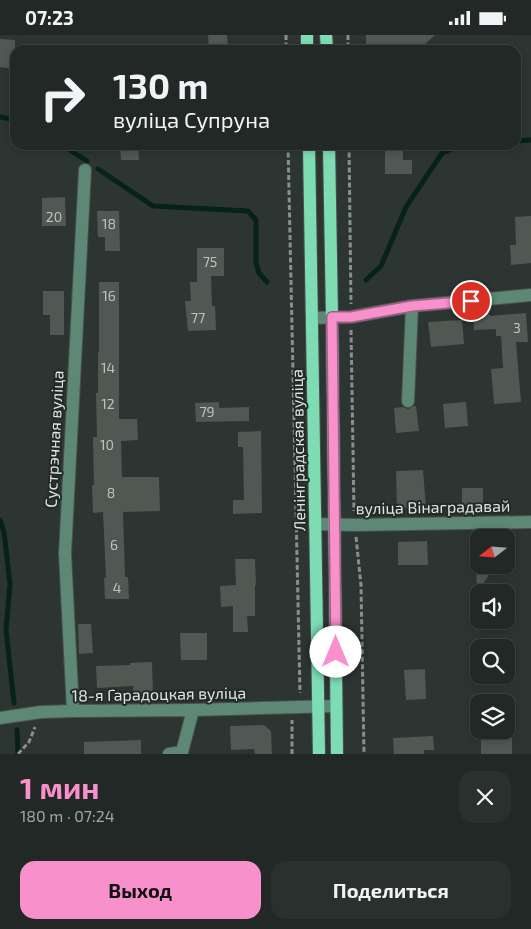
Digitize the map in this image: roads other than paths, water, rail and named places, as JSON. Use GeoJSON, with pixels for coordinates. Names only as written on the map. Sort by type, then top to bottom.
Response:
{"type":"FeatureCollection","features":[{"type":"Feature","properties":{"kind":"main road","name":"Ленінградская вуліца"},"geometry":{"type":"LineString","coordinates":[[309,150],[319,754]]}},
{"type":"Feature","properties":{"kind":"main road"},"geometry":{"type":"LineString","coordinates":[[329,150],[337,754]]}},
{"type":"Feature","properties":{"kind":"street","name":"Сустрэчная вуліца"},"geometry":{"type":"LineString","coordinates":[[73,711],[64,554],[85,170]]}},
{"type":"Feature","properties":{"kind":"street"},"geometry":{"type":"LineString","coordinates":[[312,318],[351,317],[412,306],[531,295]]}},
{"type":"Feature","properties":{"kind":"street"},"geometry":{"type":"LineString","coordinates":[[408,401],[412,306]]}},
{"type":"Feature","properties":{"kind":"street","name":"вуліца Вінаградавай"},"geometry":{"type":"LineString","coordinates":[[315,523],[355,525],[531,522]]}},
{"type":"Feature","properties":{"kind":"street","name":"18-я Гарадоцкая вуліца"},"geometry":{"type":"LineString","coordinates":[[0,718],[41,712],[336,706]]}},
{"type":"Feature","properties":{"kind":"street"},"geometry":{"type":"LineString","coordinates":[[169,754],[182,752],[193,710]]}},
{"type":"Feature","properties":{"kind":"waterway"},"geometry":{"type":"LineString","coordinates":[[0,117],[10,119]]}},
{"type":"Feature","properties":{"kind":"waterway"},"geometry":{"type":"LineString","coordinates":[[521,141],[531,140]]}},
{"type":"Feature","properties":{"kind":"waterway"},"geometry":{"type":"LineString","coordinates":[[70,150],[87,161]]}},
{"type":"Feature","properties":{"kind":"waterway"},"geometry":{"type":"LineString","coordinates":[[366,280],[381,266],[406,207],[442,153],[449,150]]}},
{"type":"Feature","properties":{"kind":"waterway"},"geometry":{"type":"LineString","coordinates":[[98,169],[153,206],[248,211],[256,220],[256,263],[259,273],[267,282]]}},
{"type":"Feature","properties":{"kind":"waterway"},"geometry":{"type":"LineString","coordinates":[[0,520],[4,532],[10,584],[6,630],[14,703]]}},
{"type":"Feature","properties":{"kind":"waterway"},"geometry":{"type":"LineString","coordinates":[[17,730],[18,754]]}}]}
